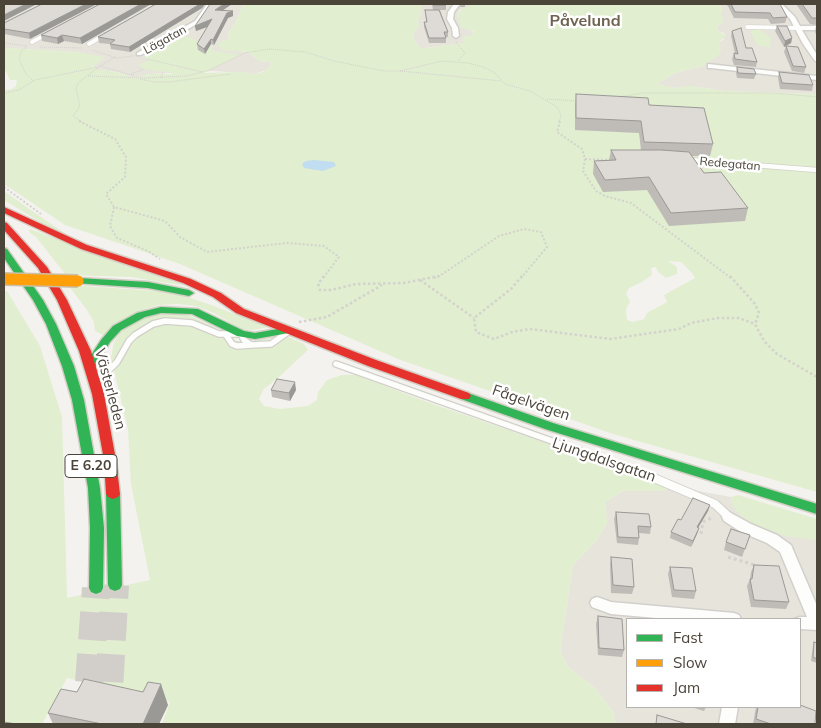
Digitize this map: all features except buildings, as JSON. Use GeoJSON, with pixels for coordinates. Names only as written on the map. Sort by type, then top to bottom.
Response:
{"type":"FeatureCollection","features":[{"type":"Feature","properties":{"kind":"main road"},"geometry":{"type":"LineString","coordinates":[[4,210],[77,244],[187,280],[217,295],[240,311]]}},
{"type":"Feature","properties":{"kind":"main road","name":"Västerleden"},"geometry":{"type":"LineString","coordinates":[[4,225],[42,268],[62,300],[75,326],[90,366],[107,433],[111,469],[115,585]]}},
{"type":"Feature","properties":{"kind":"main road","name":"E 6.20"},"geometry":{"type":"LineString","coordinates":[[6,254],[38,300],[51,324],[68,366],[78,400],[94,488],[97,528],[96,588]]}},
{"type":"Feature","properties":{"kind":"main road"},"geometry":{"type":"LineString","coordinates":[[4,279],[128,283],[169,288],[202,297],[240,311]]}},
{"type":"Feature","properties":{"kind":"main road"},"geometry":{"type":"LineString","coordinates":[[90,366],[112,333],[125,322],[150,312],[173,309],[194,311],[241,334],[255,336],[289,330]]}},
{"type":"Feature","properties":{"kind":"main road","name":"Fågelvägen"},"geometry":{"type":"LineString","coordinates":[[240,311],[445,389],[550,426],[817,509]]}},
{"type":"Feature","properties":{"kind":"street","name":"Lägatan"},"geometry":{"type":"LineString","coordinates":[[137,55],[198,22],[210,4]]}},
{"type":"Feature","properties":{"kind":"street"},"geometry":{"type":"LineString","coordinates":[[456,36],[455,28],[450,19],[451,12],[457,4]]}},
{"type":"Feature","properties":{"kind":"street"},"geometry":{"type":"LineString","coordinates":[[778,4],[790,14],[817,60]]}},
{"type":"Feature","properties":{"kind":"street"},"geometry":{"type":"LineString","coordinates":[[799,28],[817,28]]}},
{"type":"Feature","properties":{"kind":"street"},"geometry":{"type":"LineString","coordinates":[[711,66],[817,78]]}},
{"type":"Feature","properties":{"kind":"street","name":"Ljungdalsgatan"},"geometry":{"type":"LineString","coordinates":[[729,517],[746,528],[772,539],[786,549],[817,624],[801,623]]}},
{"type":"Feature","properties":{"kind":"street"},"geometry":{"type":"LineString","coordinates":[[597,602],[610,608],[723,618]]}},
{"type":"Feature","properties":{"kind":"street"},"geometry":{"type":"LineString","coordinates":[[727,724],[730,708]]}},
{"type":"Feature","properties":{"kind":"lane"},"geometry":{"type":"LineString","coordinates":[[747,27],[799,28]]}},
{"type":"Feature","properties":{"kind":"lane"},"geometry":{"type":"LineString","coordinates":[[32,42],[50,32]]}},
{"type":"Feature","properties":{"kind":"lane"},"geometry":{"type":"LineString","coordinates":[[89,44],[106,34]]}},
{"type":"Feature","properties":{"kind":"lane","name":"Redegatan"},"geometry":{"type":"LineString","coordinates":[[683,160],[817,170]]}},
{"type":"Feature","properties":{"kind":"lane"},"geometry":{"type":"LineString","coordinates":[[93,378],[109,370],[117,362],[129,341],[153,324],[176,320],[192,323],[211,332],[226,335],[241,334],[244,340],[251,345]]}},
{"type":"Feature","properties":{"kind":"lane"},"geometry":{"type":"LineString","coordinates":[[226,335],[232,344],[237,346],[271,344],[289,330]]}},
{"type":"Feature","properties":{"kind":"lane","name":"Ljungdalsgatan"},"geometry":{"type":"LineString","coordinates":[[336,364],[662,480],[715,504],[729,517]]}},
{"type":"Feature","properties":{"kind":"path"},"geometry":{"type":"LineString","coordinates":[[456,36],[456,41],[465,53],[458,61]]}},
{"type":"Feature","properties":{"kind":"path"},"geometry":{"type":"LineString","coordinates":[[4,43],[27,46],[21,52],[19,59],[26,74],[33,81]]}},
{"type":"Feature","properties":{"kind":"path"},"geometry":{"type":"LineString","coordinates":[[37,46],[82,48],[115,57],[137,55],[204,72]]}},
{"type":"Feature","properties":{"kind":"path"},"geometry":{"type":"LineString","coordinates":[[87,77],[99,75],[160,78],[186,76],[204,72],[246,54],[269,49],[305,52],[334,61],[384,71],[501,81],[530,91],[557,107],[560,113],[558,134],[580,146],[585,159],[583,171],[596,191],[605,196],[631,203],[729,275],[755,304],[759,313],[755,324]]}},
{"type":"Feature","properties":{"kind":"path"},"geometry":{"type":"LineString","coordinates":[[115,57],[79,82],[76,88],[80,106],[73,116],[75,119],[115,139],[126,157],[125,177],[106,194],[114,207],[165,221],[180,237],[207,252],[228,252],[288,243],[324,246],[339,257],[318,284],[320,290],[332,290],[356,284],[384,284],[438,277],[499,236],[524,229],[541,232],[547,246],[511,290],[474,318]]}},
{"type":"Feature","properties":{"kind":"path"},"geometry":{"type":"LineString","coordinates":[[400,71],[429,63],[458,61],[489,69],[501,81]]}},
{"type":"Feature","properties":{"kind":"path"},"geometry":{"type":"LineString","coordinates":[[4,93],[19,90],[33,81],[100,66],[130,74],[149,82],[204,79],[230,74]]}},
{"type":"Feature","properties":{"kind":"path"},"geometry":{"type":"LineString","coordinates":[[130,74],[144,69]]}},
{"type":"Feature","properties":{"kind":"path"},"geometry":{"type":"LineString","coordinates":[[160,78],[163,72]]}},
{"type":"Feature","properties":{"kind":"path"},"geometry":{"type":"LineString","coordinates":[[617,98],[643,94],[683,93],[774,93],[817,97]]}},
{"type":"Feature","properties":{"kind":"path"},"geometry":{"type":"LineString","coordinates":[[546,99],[582,101]]}},
{"type":"Feature","properties":{"kind":"path"},"geometry":{"type":"LineString","coordinates":[[585,159],[612,160]]}},
{"type":"Feature","properties":{"kind":"path"},"geometry":{"type":"LineString","coordinates":[[4,187],[46,217]]}},
{"type":"Feature","properties":{"kind":"path"},"geometry":{"type":"LineString","coordinates":[[114,207],[110,226],[118,238],[148,251],[162,260]]}},
{"type":"Feature","properties":{"kind":"path"},"geometry":{"type":"LineString","coordinates":[[420,280],[474,318],[476,332],[494,339],[512,332],[530,329],[610,339],[679,330],[691,323],[718,318],[739,318],[755,324],[764,341],[777,354],[817,377]]}},
{"type":"Feature","properties":{"kind":"path"},"geometry":{"type":"LineString","coordinates":[[302,326],[293,323],[327,317],[384,284]]}},
{"type":"Feature","properties":{"kind":"path"},"geometry":{"type":"LineString","coordinates":[[701,534],[703,522],[713,517]]}},
{"type":"Feature","properties":{"kind":"path"},"geometry":{"type":"LineString","coordinates":[[728,557],[760,566]]}},
{"type":"Feature","properties":{"kind":"shaded area"},"geometry":{"type":"Polygon","coordinates":[[[4,4],[243,4],[235,24],[228,33],[229,39],[222,41],[243,52],[248,52],[259,61],[272,64],[266,70],[255,74],[214,71],[150,74],[134,78],[118,72],[97,70],[93,66],[104,58],[76,52],[4,48],[4,4]]]}},
{"type":"Feature","properties":{"kind":"shaded area"},"geometry":{"type":"Polygon","coordinates":[[[421,4],[483,4],[471,5],[460,10],[457,15],[461,25],[474,32],[472,36],[464,37],[464,43],[420,48],[414,40],[414,33],[419,27],[421,4]]]}},
{"type":"Feature","properties":{"kind":"shaded area"},"geometry":{"type":"Polygon","coordinates":[[[720,4],[817,4],[817,94],[724,91],[692,86],[674,88],[657,84],[675,73],[703,66],[716,57],[721,49],[718,43],[723,40],[725,34],[717,30],[718,25],[722,23],[720,4]]]}},
{"type":"Feature","properties":{"kind":"shaded area"},"geometry":{"type":"Polygon","coordinates":[[[671,486],[731,497],[732,504],[817,540],[817,724],[616,724],[613,712],[595,688],[568,667],[560,651],[573,565],[596,541],[607,523],[605,502],[623,491],[663,491],[671,486]]]}},
{"type":"Feature","properties":{"kind":"green space"},"geometry":{"type":"Polygon","coordinates":[[[243,4],[421,4],[419,27],[414,33],[414,40],[420,48],[425,48],[464,43],[462,38],[474,34],[474,31],[461,28],[457,15],[462,9],[471,5],[720,4],[723,9],[720,14],[724,22],[718,25],[717,30],[726,36],[718,43],[721,49],[719,55],[703,66],[675,73],[657,84],[674,88],[692,86],[724,91],[817,94],[817,492],[613,434],[398,359],[180,264],[65,225],[4,184],[4,90],[12,89],[16,86],[17,80],[10,80],[4,70],[4,48],[76,52],[102,56],[104,58],[93,66],[97,70],[118,72],[134,78],[150,74],[173,74],[171,72],[146,70],[137,64],[151,60],[143,57],[149,55],[146,52],[154,47],[174,42],[185,36],[212,46],[211,49],[215,51],[240,55],[203,73],[243,72],[255,74],[263,72],[272,64],[270,62],[259,61],[248,52],[222,50],[217,43],[229,39],[228,33],[235,24],[243,4]],[[668,261],[677,267],[677,274],[666,278],[658,272],[656,267],[651,268],[652,275],[629,288],[626,294],[630,301],[626,310],[627,320],[633,322],[644,319],[647,313],[667,302],[664,295],[695,278],[681,262],[668,261]]]}},
{"type":"Feature","properties":{"kind":"green space"},"geometry":{"type":"Polygon","coordinates":[[[752,28],[761,30],[771,38],[770,47],[759,46],[754,40],[752,28]]]}},
{"type":"Feature","properties":{"kind":"green space"},"geometry":{"type":"Polygon","coordinates":[[[4,191],[72,238],[42,223],[4,200],[4,191]]]}},
{"type":"Feature","properties":{"kind":"green space"},"geometry":{"type":"Polygon","coordinates":[[[30,229],[185,286],[131,277],[66,275],[36,237],[29,232],[30,229]]]}},
{"type":"Feature","properties":{"kind":"green space"},"geometry":{"type":"Polygon","coordinates":[[[68,285],[173,292],[268,327],[253,330],[242,329],[214,313],[196,306],[177,304],[159,305],[142,310],[103,335],[95,331],[94,322],[87,310],[68,285]]]}},
{"type":"Feature","properties":{"kind":"green space"},"geometry":{"type":"Polygon","coordinates":[[[4,291],[7,291],[40,346],[62,417],[67,598],[150,580],[131,484],[128,429],[111,358],[114,342],[123,329],[150,316],[183,313],[211,325],[237,341],[253,341],[286,336],[304,344],[308,350],[263,390],[259,399],[264,406],[280,409],[308,406],[317,400],[318,392],[327,380],[342,375],[356,375],[427,402],[671,486],[663,491],[623,491],[605,502],[607,523],[596,541],[573,565],[560,651],[568,667],[595,688],[613,712],[616,724],[162,724],[170,702],[67,678],[42,724],[4,724],[4,291]]]}},
{"type":"Feature","properties":{"kind":"green space"},"geometry":{"type":"Polygon","coordinates":[[[738,495],[817,519],[817,540],[784,536],[753,524],[739,514],[732,504],[731,497],[738,495]]]}},
{"type":"Feature","properties":{"kind":"water"},"geometry":{"type":"Polygon","coordinates":[[[306,161],[334,162],[336,166],[323,171],[304,168],[302,164],[306,161]]]}},
{"type":"Feature","properties":{"kind":"tunnel"},"geometry":{"type":"LineString","coordinates":[[107,724],[115,585]]}},
{"type":"Feature","properties":{"kind":"tunnel"},"geometry":{"type":"LineString","coordinates":[[86,724],[96,588]]}},
{"type":"Feature","properties":{"kind":"traffic: fast"},"geometry":{"type":"LineString","coordinates":[[4,251],[38,300],[51,324],[68,366],[78,400],[94,488],[97,528],[96,588]]}},
{"type":"Feature","properties":{"kind":"traffic: fast"},"geometry":{"type":"LineString","coordinates":[[78,281],[148,285],[189,293]]}},
{"type":"Feature","properties":{"kind":"traffic: fast"},"geometry":{"type":"LineString","coordinates":[[90,366],[106,340],[117,328],[141,315],[161,310],[194,311],[241,334],[255,336],[289,330]]}},
{"type":"Feature","properties":{"kind":"traffic: fast"},"geometry":{"type":"LineString","coordinates":[[465,396],[549,426],[817,509]]}},
{"type":"Feature","properties":{"kind":"traffic: fast"},"geometry":{"type":"LineString","coordinates":[[113,494],[115,585]]}},
{"type":"Feature","properties":{"kind":"traffic: jam"},"geometry":{"type":"LineString","coordinates":[[4,210],[84,247],[187,281],[217,295],[240,311]]}},
{"type":"Feature","properties":{"kind":"traffic: jam"},"geometry":{"type":"LineString","coordinates":[[4,225],[42,267],[62,300],[85,351],[98,394],[110,460],[113,494]]}},
{"type":"Feature","properties":{"kind":"traffic: jam"},"geometry":{"type":"LineString","coordinates":[[240,311],[372,363],[465,396]]}},
{"type":"Feature","properties":{"kind":"traffic: slow"},"geometry":{"type":"LineString","coordinates":[[4,279],[78,281]]}},
{"type":"Feature","properties":{"kind":"district","name":"Påvelund"},"geometry":{"type":"Point","coordinates":[585,21]}}]}
